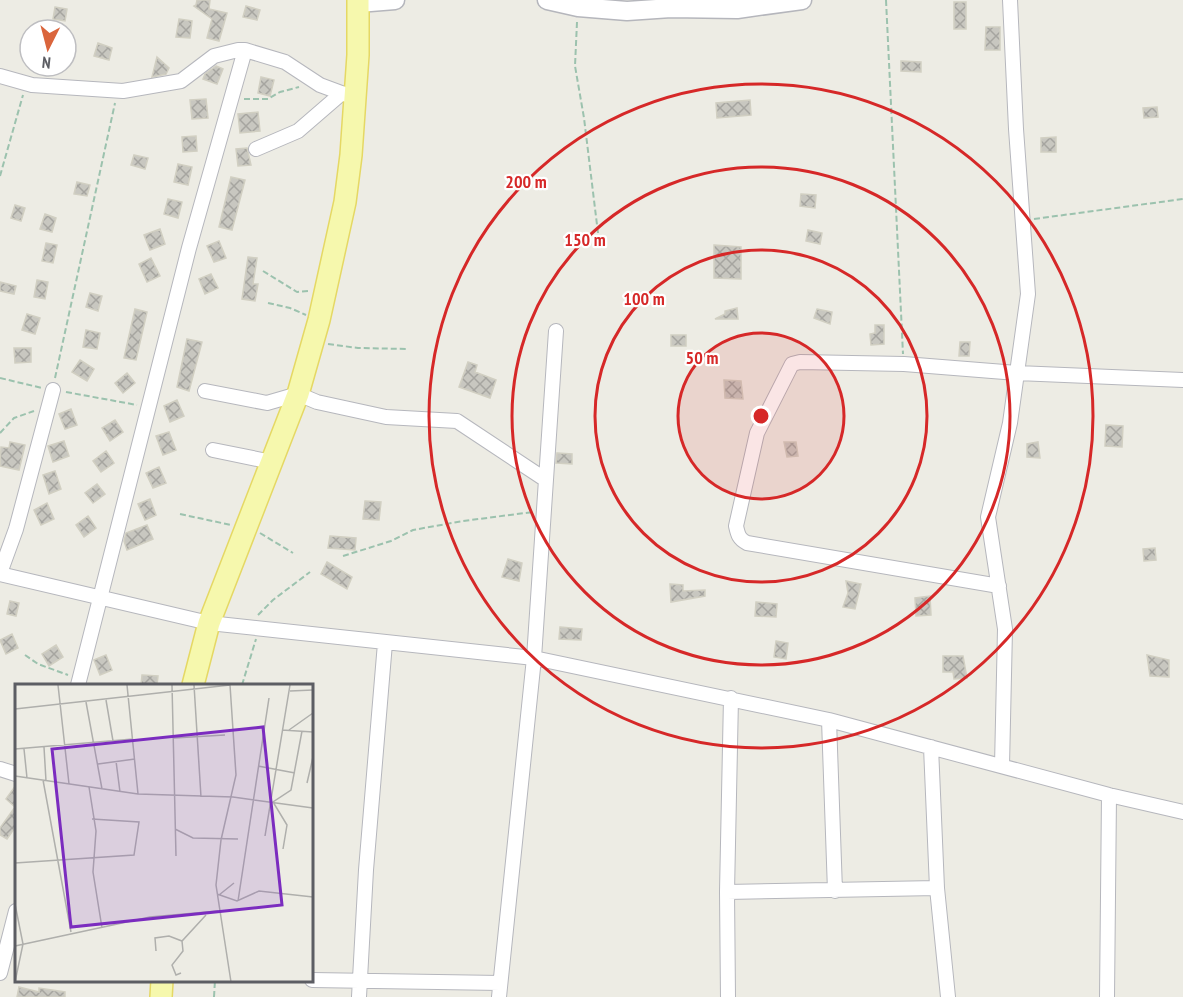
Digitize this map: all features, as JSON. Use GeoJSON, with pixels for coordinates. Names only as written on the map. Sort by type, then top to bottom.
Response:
{"type":"FeatureCollection","features":[{"type":"Feature","properties":{"kind":"main road"},"geometry":{"type":"LineString","coordinates":[[193,684],[209,623],[298,394],[326,291],[345,202],[352,150],[348,95],[358,55],[358,1]]}},
{"type":"Feature","properties":{"kind":"main road"},"geometry":{"type":"LineString","coordinates":[[161,997],[162,982]]}},
{"type":"Feature","properties":{"kind":"street"},"geometry":{"type":"LineString","coordinates":[[358,1],[395,0]]}},
{"type":"Feature","properties":{"kind":"street"},"geometry":{"type":"LineString","coordinates":[[547,0],[578,7],[627,11],[671,8],[737,9],[802,0]]}},
{"type":"Feature","properties":{"kind":"street"},"geometry":{"type":"LineString","coordinates":[[1002,766],[1005,629],[987,517],[1008,430],[1028,294],[1010,0]]}},
{"type":"Feature","properties":{"kind":"street"},"geometry":{"type":"LineString","coordinates":[[0,76],[26,84],[118,91],[181,81],[214,56],[245,50],[290,64],[320,85],[348,95]]}},
{"type":"Feature","properties":{"kind":"street"},"geometry":{"type":"LineString","coordinates":[[78,682],[189,248],[245,50]]}},
{"type":"Feature","properties":{"kind":"street"},"geometry":{"type":"LineString","coordinates":[[256,149],[298,131],[348,95]]}},
{"type":"Feature","properties":{"kind":"street"},"geometry":{"type":"LineString","coordinates":[[314,980],[500,990],[534,658],[556,331]]}},
{"type":"Feature","properties":{"kind":"street"},"geometry":{"type":"LineString","coordinates":[[999,586],[747,543],[738,535],[736,526],[757,434],[792,364],[800,362],[904,364],[1017,373],[1183,380]]}},
{"type":"Feature","properties":{"kind":"street"},"geometry":{"type":"LineString","coordinates":[[53,390],[16,529],[0,574],[209,623],[534,658],[829,720],[1109,795],[1183,812]]}},
{"type":"Feature","properties":{"kind":"street"},"geometry":{"type":"LineString","coordinates":[[205,391],[267,403],[298,394],[317,402],[386,417],[457,421],[546,480]]}},
{"type":"Feature","properties":{"kind":"street"},"geometry":{"type":"LineString","coordinates":[[213,450],[272,462]]}},
{"type":"Feature","properties":{"kind":"street"},"geometry":{"type":"LineString","coordinates":[[359,997],[384,643]]}},
{"type":"Feature","properties":{"kind":"street"},"geometry":{"type":"LineString","coordinates":[[728,997],[727,892],[731,698]]}},
{"type":"Feature","properties":{"kind":"street"},"geometry":{"type":"LineString","coordinates":[[829,720],[834,891]]}},
{"type":"Feature","properties":{"kind":"street"},"geometry":{"type":"LineString","coordinates":[[931,747],[937,888],[948,997]]}},
{"type":"Feature","properties":{"kind":"street"},"geometry":{"type":"LineString","coordinates":[[0,769],[15,774]]}},
{"type":"Feature","properties":{"kind":"street"},"geometry":{"type":"LineString","coordinates":[[1107,997],[1109,795]]}},
{"type":"Feature","properties":{"kind":"street"},"geometry":{"type":"LineString","coordinates":[[727,892],[937,888]]}},
{"type":"Feature","properties":{"kind":"street"},"geometry":{"type":"LineString","coordinates":[[0,973],[15,915]]}},
{"type":"Feature","properties":{"kind":"path"},"geometry":{"type":"LineString","coordinates":[[886,0],[904,364]]}},
{"type":"Feature","properties":{"kind":"path"},"geometry":{"type":"LineString","coordinates":[[578,7],[575,66],[598,232]]}},
{"type":"Feature","properties":{"kind":"path"},"geometry":{"type":"LineString","coordinates":[[0,176],[26,84]]}},
{"type":"Feature","properties":{"kind":"path"},"geometry":{"type":"LineString","coordinates":[[231,100],[268,99],[294,87],[320,85]]}},
{"type":"Feature","properties":{"kind":"path"},"geometry":{"type":"LineString","coordinates":[[53,390],[118,91]]}},
{"type":"Feature","properties":{"kind":"path"},"geometry":{"type":"LineString","coordinates":[[1022,221],[1183,199]]}},
{"type":"Feature","properties":{"kind":"path"},"geometry":{"type":"LineString","coordinates":[[263,271],[297,292],[326,291]]}},
{"type":"Feature","properties":{"kind":"path"},"geometry":{"type":"LineString","coordinates":[[268,303],[290,308],[319,320]]}},
{"type":"Feature","properties":{"kind":"path"},"geometry":{"type":"LineString","coordinates":[[313,343],[358,348],[407,349]]}},
{"type":"Feature","properties":{"kind":"path"},"geometry":{"type":"LineString","coordinates":[[0,378],[148,407]]}},
{"type":"Feature","properties":{"kind":"path"},"geometry":{"type":"LineString","coordinates":[[0,433],[14,418],[48,406]]}},
{"type":"Feature","properties":{"kind":"path"},"geometry":{"type":"LineString","coordinates":[[343,556],[391,541],[413,530],[544,510]]}},
{"type":"Feature","properties":{"kind":"path"},"geometry":{"type":"LineString","coordinates":[[242,684],[252,629],[273,600],[310,572]]}},
{"type":"Feature","properties":{"kind":"path"},"geometry":{"type":"LineString","coordinates":[[25,655],[78,682]]}},
{"type":"Feature","properties":{"kind":"path"},"geometry":{"type":"LineString","coordinates":[[214,997],[215,982]]}},
{"type":"Feature","properties":{"kind":"building"},"geometry":{"type":"Polygon","coordinates":[[[197,0],[210,0],[209,9],[227,13],[219,41],[207,38],[212,19],[194,6],[197,0]]]}},
{"type":"Feature","properties":{"kind":"building"},"geometry":{"type":"Polygon","coordinates":[[[954,2],[966,2],[966,29],[954,29],[954,2]]]}},
{"type":"Feature","properties":{"kind":"building"},"geometry":{"type":"Polygon","coordinates":[[[246,6],[260,10],[257,20],[243,17],[246,6]]]}},
{"type":"Feature","properties":{"kind":"building"},"geometry":{"type":"Polygon","coordinates":[[[55,7],[67,9],[66,18],[53,18],[55,7]]]}},
{"type":"Feature","properties":{"kind":"building"},"geometry":{"type":"Polygon","coordinates":[[[179,19],[192,21],[190,38],[176,37],[179,19]]]}},
{"type":"Feature","properties":{"kind":"building"},"geometry":{"type":"Polygon","coordinates":[[[986,27],[1000,27],[1000,50],[985,50],[986,27]]]}},
{"type":"Feature","properties":{"kind":"building"},"geometry":{"type":"Polygon","coordinates":[[[98,43],[112,48],[109,60],[94,56],[98,43]]]}},
{"type":"Feature","properties":{"kind":"building"},"geometry":{"type":"Polygon","coordinates":[[[157,57],[169,68],[166,74],[152,77],[157,57]]]}},
{"type":"Feature","properties":{"kind":"building"},"geometry":{"type":"Polygon","coordinates":[[[901,61],[921,62],[921,72],[901,71],[901,61]]]}},
{"type":"Feature","properties":{"kind":"building"},"geometry":{"type":"Polygon","coordinates":[[[216,66],[223,69],[217,84],[203,79],[205,74],[216,66]]]}},
{"type":"Feature","properties":{"kind":"building"},"geometry":{"type":"Polygon","coordinates":[[[261,77],[274,80],[270,96],[258,93],[261,77]]]}},
{"type":"Feature","properties":{"kind":"building"},"geometry":{"type":"Polygon","coordinates":[[[206,99],[208,118],[192,119],[190,100],[206,99]]]}},
{"type":"Feature","properties":{"kind":"building"},"geometry":{"type":"Polygon","coordinates":[[[750,100],[751,115],[717,118],[716,103],[750,100]]]}},
{"type":"Feature","properties":{"kind":"building"},"geometry":{"type":"Polygon","coordinates":[[[1157,107],[1158,117],[1144,118],[1143,108],[1157,107]]]}},
{"type":"Feature","properties":{"kind":"building"},"geometry":{"type":"Polygon","coordinates":[[[258,112],[260,131],[240,133],[238,114],[258,112]]]}},
{"type":"Feature","properties":{"kind":"building"},"geometry":{"type":"Polygon","coordinates":[[[196,136],[197,151],[183,152],[182,137],[196,136]]]}},
{"type":"Feature","properties":{"kind":"building"},"geometry":{"type":"Polygon","coordinates":[[[1056,137],[1056,152],[1041,152],[1041,138],[1056,137]]]}},
{"type":"Feature","properties":{"kind":"building"},"geometry":{"type":"Polygon","coordinates":[[[247,148],[251,165],[238,166],[236,149],[247,148]]]}},
{"type":"Feature","properties":{"kind":"building"},"geometry":{"type":"Polygon","coordinates":[[[134,155],[148,158],[145,169],[131,165],[134,155]]]}},
{"type":"Feature","properties":{"kind":"building"},"geometry":{"type":"Polygon","coordinates":[[[178,164],[192,167],[188,185],[174,182],[178,164]]]}},
{"type":"Feature","properties":{"kind":"building"},"geometry":{"type":"Polygon","coordinates":[[[231,177],[245,180],[232,230],[219,227],[231,177]]]}},
{"type":"Feature","properties":{"kind":"building"},"geometry":{"type":"Polygon","coordinates":[[[77,182],[90,185],[87,196],[74,194],[77,182]]]}},
{"type":"Feature","properties":{"kind":"building"},"geometry":{"type":"Polygon","coordinates":[[[801,194],[816,195],[815,208],[800,206],[801,194]]]}},
{"type":"Feature","properties":{"kind":"building"},"geometry":{"type":"Polygon","coordinates":[[[168,199],[182,202],[178,218],[164,214],[168,199]]]}},
{"type":"Feature","properties":{"kind":"building"},"geometry":{"type":"Polygon","coordinates":[[[15,205],[25,208],[21,221],[11,218],[15,205]]]}},
{"type":"Feature","properties":{"kind":"building"},"geometry":{"type":"Polygon","coordinates":[[[45,214],[56,218],[52,232],[40,229],[45,214]]]}},
{"type":"Feature","properties":{"kind":"building"},"geometry":{"type":"Polygon","coordinates":[[[160,229],[165,244],[150,250],[144,235],[160,229]]]}},
{"type":"Feature","properties":{"kind":"building"},"geometry":{"type":"Polygon","coordinates":[[[808,230],[822,233],[820,244],[806,241],[808,230]]]}},
{"type":"Feature","properties":{"kind":"building"},"geometry":{"type":"Polygon","coordinates":[[[219,241],[226,258],[214,262],[207,246],[219,241]]]}},
{"type":"Feature","properties":{"kind":"building"},"geometry":{"type":"Polygon","coordinates":[[[46,243],[57,245],[53,263],[42,261],[46,243]]]}},
{"type":"Feature","properties":{"kind":"building"},"geometry":{"type":"Polygon","coordinates":[[[714,245],[741,247],[741,279],[714,278],[714,245]]]}},
{"type":"Feature","properties":{"kind":"building"},"geometry":{"type":"Polygon","coordinates":[[[248,257],[257,258],[253,284],[258,284],[255,301],[242,299],[248,257]]]}},
{"type":"Feature","properties":{"kind":"building"},"geometry":{"type":"Polygon","coordinates":[[[151,258],[160,276],[147,282],[139,264],[151,258]]]}},
{"type":"Feature","properties":{"kind":"building"},"geometry":{"type":"Polygon","coordinates":[[[211,274],[218,288],[205,294],[199,279],[211,274]]]}},
{"type":"Feature","properties":{"kind":"building"},"geometry":{"type":"Polygon","coordinates":[[[37,280],[48,282],[45,299],[34,297],[37,280]]]}},
{"type":"Feature","properties":{"kind":"building"},"geometry":{"type":"Polygon","coordinates":[[[0,282],[16,286],[14,294],[0,291],[0,282]]]}},
{"type":"Feature","properties":{"kind":"building"},"geometry":{"type":"Polygon","coordinates":[[[90,293],[102,296],[98,311],[86,307],[90,293]]]}},
{"type":"Feature","properties":{"kind":"building"},"geometry":{"type":"Polygon","coordinates":[[[737,308],[738,319],[715,319],[725,314],[725,311],[737,308]]]}},
{"type":"Feature","properties":{"kind":"building"},"geometry":{"type":"Polygon","coordinates":[[[135,309],[147,312],[136,360],[124,358],[135,309]]]}},
{"type":"Feature","properties":{"kind":"building"},"geometry":{"type":"Polygon","coordinates":[[[817,309],[832,312],[830,324],[814,318],[817,309]]]}},
{"type":"Feature","properties":{"kind":"building"},"geometry":{"type":"Polygon","coordinates":[[[27,314],[40,318],[35,334],[22,330],[27,314]]]}},
{"type":"Feature","properties":{"kind":"building"},"geometry":{"type":"Polygon","coordinates":[[[875,325],[884,325],[884,344],[871,345],[870,334],[875,333],[875,325]]]}},
{"type":"Feature","properties":{"kind":"building"},"geometry":{"type":"Polygon","coordinates":[[[86,330],[100,333],[97,349],[83,347],[86,330]]]}},
{"type":"Feature","properties":{"kind":"building"},"geometry":{"type":"Polygon","coordinates":[[[671,335],[686,335],[686,346],[671,346],[671,335]]]}},
{"type":"Feature","properties":{"kind":"building"},"geometry":{"type":"Polygon","coordinates":[[[187,339],[202,342],[189,391],[177,387],[187,339]]]}},
{"type":"Feature","properties":{"kind":"building"},"geometry":{"type":"Polygon","coordinates":[[[960,342],[970,342],[969,356],[959,356],[960,342]]]}},
{"type":"Feature","properties":{"kind":"building"},"geometry":{"type":"Polygon","coordinates":[[[14,348],[31,348],[31,362],[15,363],[14,348]]]}},
{"type":"Feature","properties":{"kind":"building"},"geometry":{"type":"Polygon","coordinates":[[[80,360],[94,369],[87,381],[72,372],[80,360]]]}},
{"type":"Feature","properties":{"kind":"building"},"geometry":{"type":"Polygon","coordinates":[[[468,362],[477,365],[475,372],[496,380],[490,398],[459,387],[468,362]]]}},
{"type":"Feature","properties":{"kind":"building"},"geometry":{"type":"Polygon","coordinates":[[[127,373],[135,383],[123,393],[115,383],[127,373]]]}},
{"type":"Feature","properties":{"kind":"building"},"geometry":{"type":"Polygon","coordinates":[[[724,380],[741,381],[743,399],[725,398],[724,380]]]}},
{"type":"Feature","properties":{"kind":"building"},"geometry":{"type":"Polygon","coordinates":[[[177,400],[184,416],[170,422],[164,406],[177,400]]]}},
{"type":"Feature","properties":{"kind":"building"},"geometry":{"type":"Polygon","coordinates":[[[71,409],[77,425],[65,429],[59,414],[71,409]]]}},
{"type":"Feature","properties":{"kind":"building"},"geometry":{"type":"Polygon","coordinates":[[[115,420],[123,432],[110,441],[102,428],[115,420]]]}},
{"type":"Feature","properties":{"kind":"building"},"geometry":{"type":"Polygon","coordinates":[[[1106,425],[1123,426],[1122,447],[1105,446],[1106,425]]]}},
{"type":"Feature","properties":{"kind":"building"},"geometry":{"type":"Polygon","coordinates":[[[169,432],[176,450],[163,455],[156,436],[169,432]]]}},
{"type":"Feature","properties":{"kind":"building"},"geometry":{"type":"Polygon","coordinates":[[[64,441],[69,456],[53,462],[48,446],[64,441]]]}},
{"type":"Feature","properties":{"kind":"building"},"geometry":{"type":"Polygon","coordinates":[[[10,442],[25,445],[19,470],[0,466],[1,447],[9,448],[10,442]]]}},
{"type":"Feature","properties":{"kind":"building"},"geometry":{"type":"Polygon","coordinates":[[[784,442],[796,442],[798,456],[787,457],[784,442]]]}},
{"type":"Feature","properties":{"kind":"building"},"geometry":{"type":"Polygon","coordinates":[[[1038,442],[1040,458],[1027,457],[1027,444],[1038,442]]]}},
{"type":"Feature","properties":{"kind":"building"},"geometry":{"type":"Polygon","coordinates":[[[106,451],[114,463],[101,472],[93,461],[106,451]]]}},
{"type":"Feature","properties":{"kind":"building"},"geometry":{"type":"Polygon","coordinates":[[[557,453],[572,454],[572,464],[556,463],[557,453]]]}},
{"type":"Feature","properties":{"kind":"building"},"geometry":{"type":"Polygon","coordinates":[[[159,467],[166,483],[153,488],[146,473],[159,467]]]}},
{"type":"Feature","properties":{"kind":"building"},"geometry":{"type":"Polygon","coordinates":[[[55,471],[61,489],[49,494],[43,475],[55,471]]]}},
{"type":"Feature","properties":{"kind":"building"},"geometry":{"type":"Polygon","coordinates":[[[97,484],[105,494],[93,503],[85,493],[97,484]]]}},
{"type":"Feature","properties":{"kind":"building"},"geometry":{"type":"Polygon","coordinates":[[[150,499],[156,515],[145,520],[138,504],[150,499]]]}},
{"type":"Feature","properties":{"kind":"building"},"geometry":{"type":"Polygon","coordinates":[[[365,501],[381,502],[379,520],[363,519],[365,501]]]}},
{"type":"Feature","properties":{"kind":"building"},"geometry":{"type":"Polygon","coordinates":[[[47,503],[54,519],[41,525],[34,510],[47,503]]]}},
{"type":"Feature","properties":{"kind":"building"},"geometry":{"type":"Polygon","coordinates":[[[88,516],[96,528],[84,537],[76,525],[88,516]]]}},
{"type":"Feature","properties":{"kind":"building"},"geometry":{"type":"Polygon","coordinates":[[[147,525],[153,539],[127,550],[124,541],[126,533],[147,525]]]}},
{"type":"Feature","properties":{"kind":"building"},"geometry":{"type":"Polygon","coordinates":[[[330,536],[356,538],[355,550],[328,548],[330,536]]]}},
{"type":"Feature","properties":{"kind":"building"},"geometry":{"type":"Polygon","coordinates":[[[1155,548],[1156,560],[1144,561],[1143,549],[1155,548]]]}},
{"type":"Feature","properties":{"kind":"building"},"geometry":{"type":"Polygon","coordinates":[[[508,559],[522,563],[519,581],[502,577],[508,559]]]}},
{"type":"Feature","properties":{"kind":"building"},"geometry":{"type":"Polygon","coordinates":[[[327,562],[352,577],[347,589],[321,574],[327,562]]]}},
{"type":"Feature","properties":{"kind":"building"},"geometry":{"type":"Polygon","coordinates":[[[846,581],[861,584],[855,609],[843,607],[848,593],[846,581]]]}},
{"type":"Feature","properties":{"kind":"building"},"geometry":{"type":"Polygon","coordinates":[[[670,584],[683,585],[683,591],[705,590],[705,596],[671,602],[670,584]]]}},
{"type":"Feature","properties":{"kind":"building"},"geometry":{"type":"Polygon","coordinates":[[[930,596],[931,615],[916,616],[915,598],[930,596]]]}},
{"type":"Feature","properties":{"kind":"building"},"geometry":{"type":"Polygon","coordinates":[[[10,601],[19,603],[16,616],[7,614],[10,601]]]}},
{"type":"Feature","properties":{"kind":"building"},"geometry":{"type":"Polygon","coordinates":[[[756,602],[777,604],[776,617],[755,616],[756,602]]]}},
{"type":"Feature","properties":{"kind":"building"},"geometry":{"type":"Polygon","coordinates":[[[560,627],[582,629],[581,640],[559,639],[560,627]]]}},
{"type":"Feature","properties":{"kind":"building"},"geometry":{"type":"Polygon","coordinates":[[[12,634],[18,648],[6,654],[0,640],[12,634]]]}},
{"type":"Feature","properties":{"kind":"building"},"geometry":{"type":"Polygon","coordinates":[[[776,641],[788,643],[786,659],[774,657],[776,641]]]}},
{"type":"Feature","properties":{"kind":"building"},"geometry":{"type":"Polygon","coordinates":[[[56,645],[63,657],[49,666],[42,654],[56,645]]]}},
{"type":"Feature","properties":{"kind":"building"},"geometry":{"type":"Polygon","coordinates":[[[106,655],[112,670],[100,675],[94,660],[106,655]]]}},
{"type":"Feature","properties":{"kind":"building"},"geometry":{"type":"Polygon","coordinates":[[[1147,655],[1169,660],[1169,677],[1150,676],[1147,655]]]}},
{"type":"Feature","properties":{"kind":"building"},"geometry":{"type":"Polygon","coordinates":[[[943,656],[963,656],[967,678],[954,679],[953,672],[943,672],[943,656]]]}},
{"type":"Feature","properties":{"kind":"building"},"geometry":{"type":"Polygon","coordinates":[[[142,675],[158,676],[157,684],[141,684],[142,675]]]}},
{"type":"Feature","properties":{"kind":"building"},"geometry":{"type":"Polygon","coordinates":[[[15,786],[15,807],[6,799],[15,786]]]}},
{"type":"Feature","properties":{"kind":"building"},"geometry":{"type":"Polygon","coordinates":[[[15,807],[15,827],[7,839],[0,835],[0,828],[15,807]]]}},
{"type":"Feature","properties":{"kind":"building"},"geometry":{"type":"Polygon","coordinates":[[[19,987],[39,992],[39,988],[65,992],[65,997],[17,997],[19,987]]]}}]}
